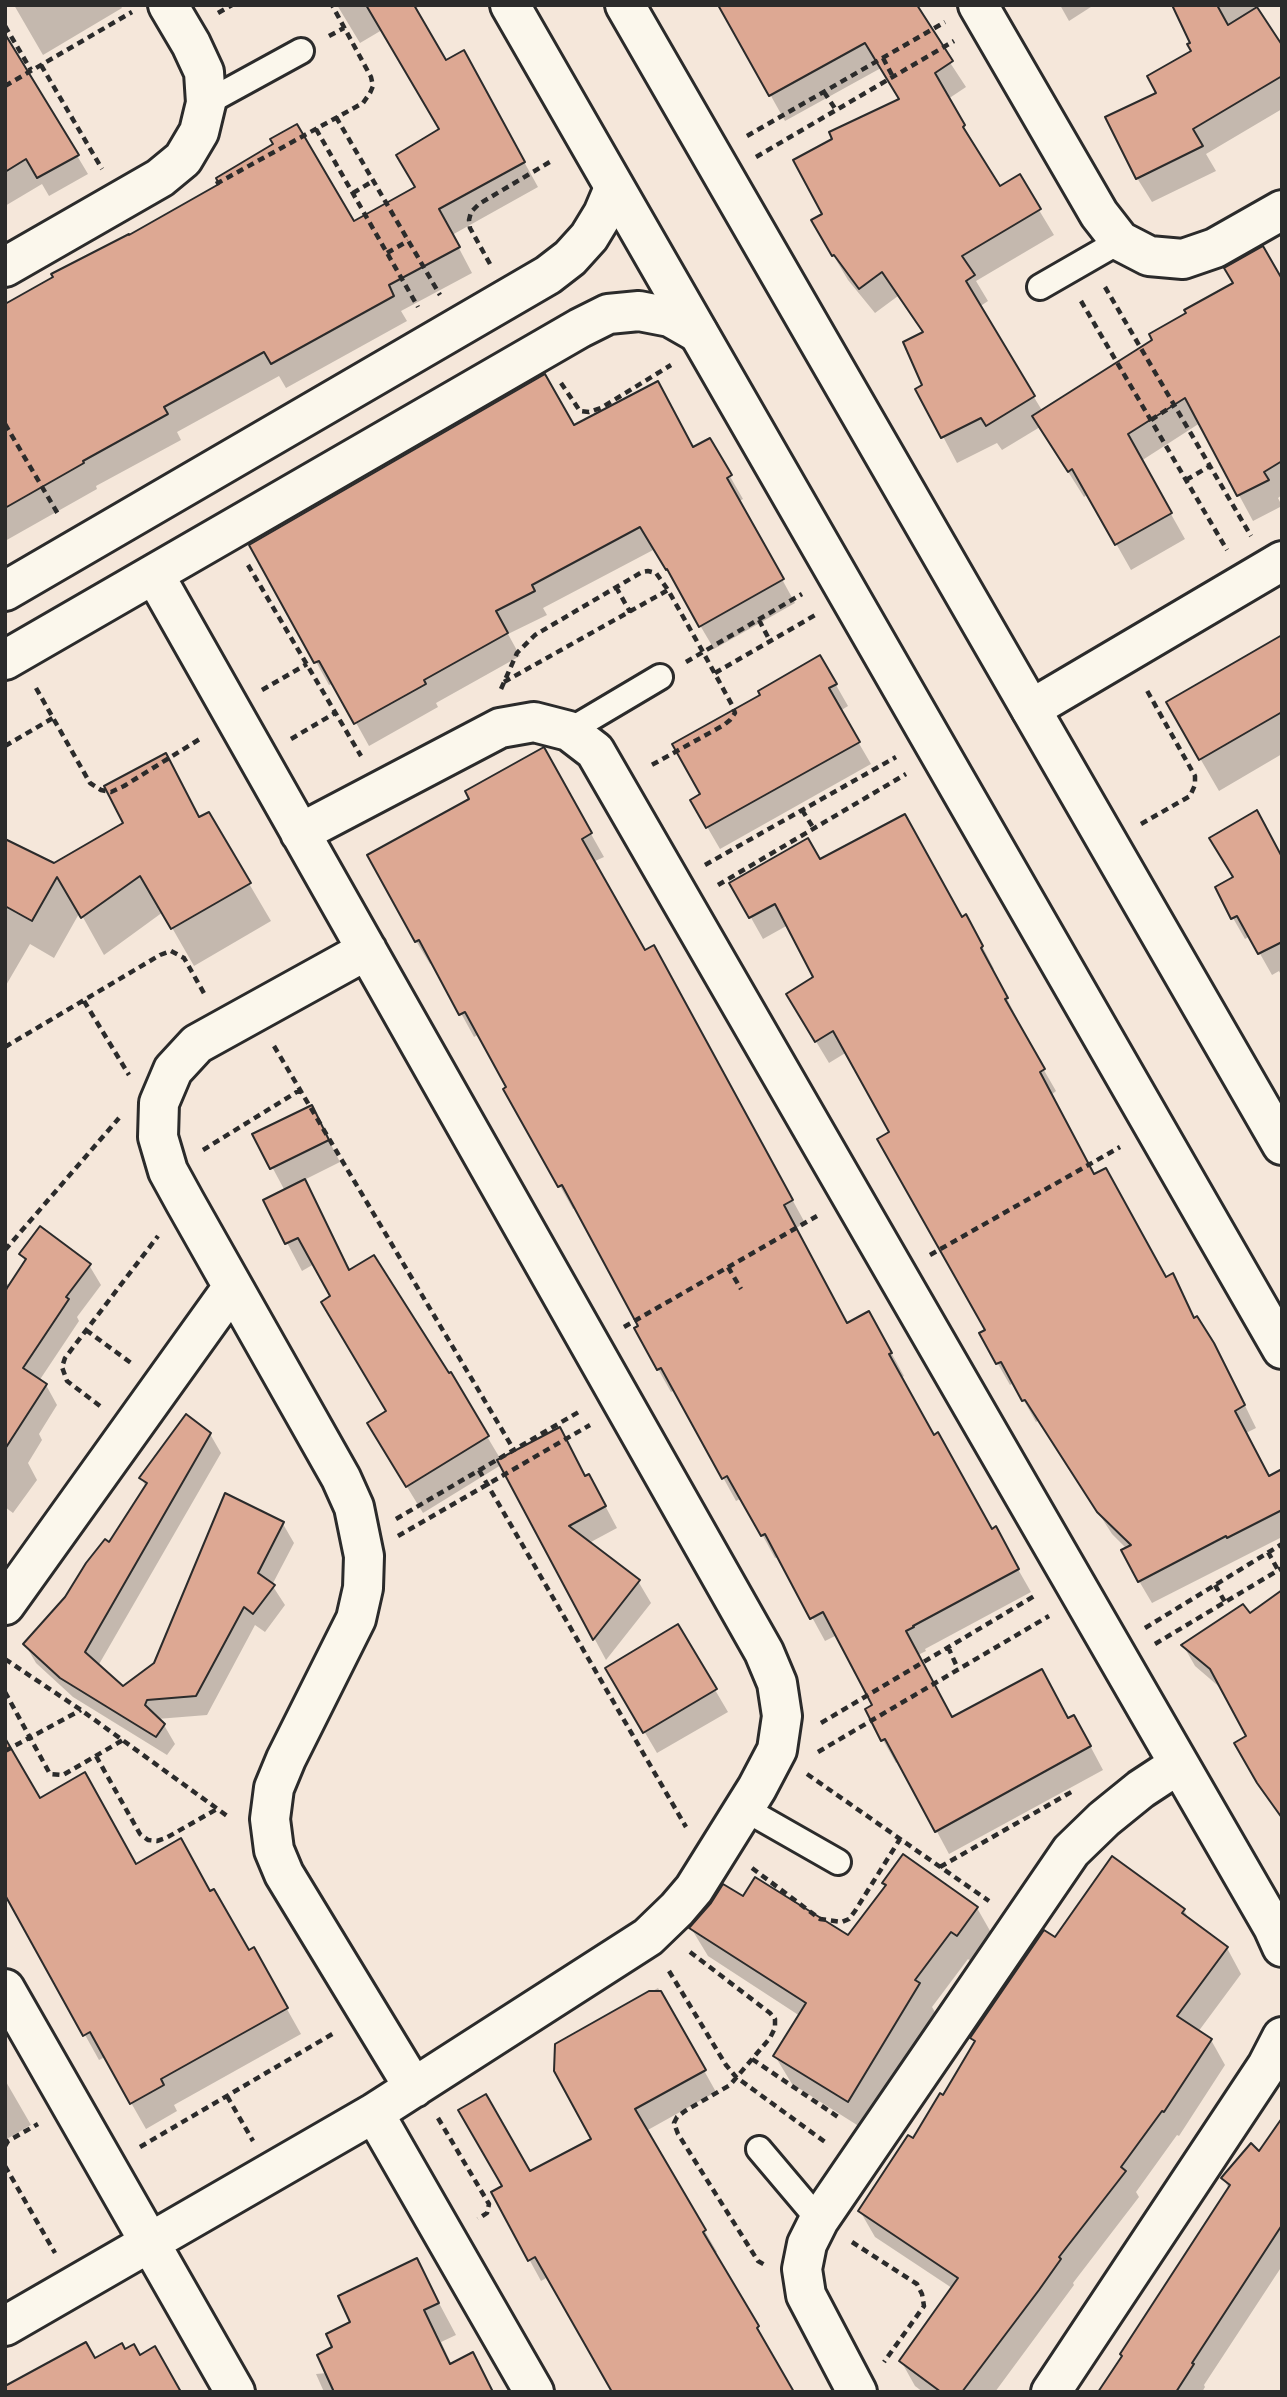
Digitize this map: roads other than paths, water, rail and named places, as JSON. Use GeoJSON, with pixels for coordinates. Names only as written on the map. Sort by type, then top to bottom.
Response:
{"type":"FeatureCollection","features":[{"type":"Feature","properties":{"kind":"street"},"geometry":{"type":"LineString","coordinates":[[5,267],[160,178],[183,159],[199,132],[206,103],[204,72],[168,5]]}},
{"type":"Feature","properties":{"kind":"street"},"geometry":{"type":"LineString","coordinates":[[510,5],[1282,1349]]}},
{"type":"Feature","properties":{"kind":"street"},"geometry":{"type":"LineString","coordinates":[[625,5],[1282,1145]]}},
{"type":"Feature","properties":{"kind":"street"},"geometry":{"type":"LineString","coordinates":[[972,15],[1099,214],[1104,250],[1183,259],[1215,248],[1282,210]]}},
{"type":"Feature","properties":{"kind":"street"},"geometry":{"type":"LineString","coordinates":[[5,591],[548,275],[570,258],[589,237],[614,188]]}},
{"type":"Feature","properties":{"kind":"street"},"geometry":{"type":"LineString","coordinates":[[10,657],[541,349],[608,314],[639,311],[670,317],[701,339]]}},
{"type":"Feature","properties":{"kind":"street"},"geometry":{"type":"LineString","coordinates":[[1031,709],[1266,570]]}},
{"type":"Feature","properties":{"kind":"street"},"geometry":{"type":"LineString","coordinates":[[5,2326],[374,2113],[654,1933],[710,1867],[751,1799],[777,1750],[782,1716],[777,1683],[764,1652],[154,574]]}},
{"type":"Feature","properties":{"kind":"street"},"geometry":{"type":"LineString","coordinates":[[300,833],[499,728],[534,722],[569,731],[595,751],[1273,1927],[1282,1947]]}},
{"type":"Feature","properties":{"kind":"street"},"geometry":{"type":"LineString","coordinates":[[366,950],[197,1044],[151,1096],[158,1138],[176,1187],[341,1478],[354,1507],[363,1547],[363,1588],[356,1619],[274,1788],[270,1819],[274,1850],[284,1874],[368,2012],[419,2085]]}},
{"type":"Feature","properties":{"kind":"street"},"geometry":{"type":"LineString","coordinates":[[5,1605],[232,1289]]}},
{"type":"Feature","properties":{"kind":"street"},"geometry":{"type":"LineString","coordinates":[[866,2382],[806,2295],[802,2269],[807,2244],[819,2220],[1071,1851],[1141,1789],[1179,1764]]}},
{"type":"Feature","properties":{"kind":"street"},"geometry":{"type":"LineString","coordinates":[[5,1989],[235,2392]]}},
{"type":"Feature","properties":{"kind":"street"},"geometry":{"type":"LineString","coordinates":[[1051,2392],[1267,2066],[1282,2037]]}},
{"type":"Feature","properties":{"kind":"street"},"geometry":{"type":"LineString","coordinates":[[374,2113],[534,2392]]}},
{"type":"Feature","properties":{"kind":"lane"},"geometry":{"type":"LineString","coordinates":[[206,103],[301,51]]}},
{"type":"Feature","properties":{"kind":"lane"},"geometry":{"type":"LineString","coordinates":[[1040,287],[1104,250]]}},
{"type":"Feature","properties":{"kind":"lane"},"geometry":{"type":"LineString","coordinates":[[569,731],[660,677]]}},
{"type":"Feature","properties":{"kind":"lane"},"geometry":{"type":"LineString","coordinates":[[751,1799],[838,1862]]}},
{"type":"Feature","properties":{"kind":"lane"},"geometry":{"type":"LineString","coordinates":[[759,2149],[819,2220]]}}]}
